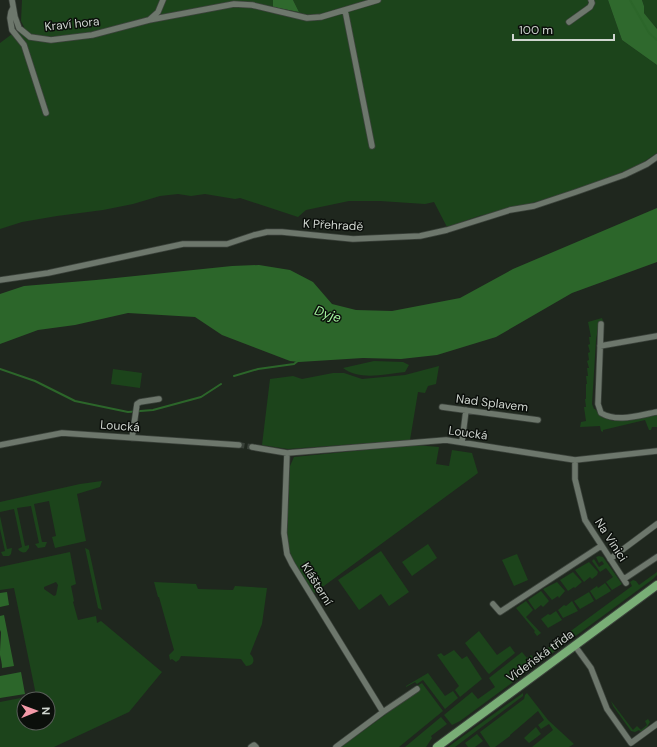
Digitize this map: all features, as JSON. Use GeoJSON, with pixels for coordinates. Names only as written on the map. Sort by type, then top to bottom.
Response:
{"type":"FeatureCollection","features":[{"type":"Feature","properties":{"kind":"main road","name":"Vídeňská třída"},"geometry":{"type":"LineString","coordinates":[[436,747],[657,585]]}},
{"type":"Feature","properties":{"kind":"street","name":"Kraví hora"},"geometry":{"type":"LineString","coordinates":[[12,0],[19,28],[30,37],[51,40],[92,35],[149,20],[234,4],[252,4],[307,18],[321,17],[378,0]]}},
{"type":"Feature","properties":{"kind":"street"},"geometry":{"type":"LineString","coordinates":[[149,20],[158,12],[163,0]]}},
{"type":"Feature","properties":{"kind":"street"},"geometry":{"type":"LineString","coordinates":[[569,22],[590,7],[592,3],[591,0]]}},
{"type":"Feature","properties":{"kind":"street","name":"Kraví hora"},"geometry":{"type":"LineString","coordinates":[[13,8],[10,18],[12,30],[24,45],[46,113]]}},
{"type":"Feature","properties":{"kind":"street"},"geometry":{"type":"LineString","coordinates":[[345,10],[372,146]]}},
{"type":"Feature","properties":{"kind":"street","name":"K Přehradě"},"geometry":{"type":"LineString","coordinates":[[0,280],[48,273],[183,244],[227,244],[254,234],[266,232],[353,238],[420,236],[447,230],[510,210],[534,206],[624,175],[657,157]]}},
{"type":"Feature","properties":{"kind":"street"},"geometry":{"type":"LineString","coordinates":[[601,324],[598,404],[601,413],[608,417],[620,418],[657,412]]}},
{"type":"Feature","properties":{"kind":"street"},"geometry":{"type":"LineString","coordinates":[[600,346],[657,336]]}},
{"type":"Feature","properties":{"kind":"street"},"geometry":{"type":"LineString","coordinates":[[132,438],[137,404],[140,402],[159,399]]}},
{"type":"Feature","properties":{"kind":"street","name":"Nad Splavem"},"geometry":{"type":"LineString","coordinates":[[442,407],[538,420]]}},
{"type":"Feature","properties":{"kind":"street"},"geometry":{"type":"LineString","coordinates":[[462,442],[466,410]]}},
{"type":"Feature","properties":{"kind":"street","name":"Loucká"},"geometry":{"type":"LineString","coordinates":[[0,446],[62,433],[239,445]]}},
{"type":"Feature","properties":{"kind":"street","name":"Loucká"},"geometry":{"type":"LineString","coordinates":[[252,447],[287,453],[446,440],[575,460],[657,451]]}},
{"type":"Feature","properties":{"kind":"street","name":"Klášterní"},"geometry":{"type":"LineString","coordinates":[[287,453],[284,533],[287,554],[384,712]]}},
{"type":"Feature","properties":{"kind":"street","name":"Na Vinici"},"geometry":{"type":"LineString","coordinates":[[575,460],[575,478],[585,520],[625,581],[657,557]]}},
{"type":"Feature","properties":{"kind":"street"},"geometry":{"type":"LineString","coordinates":[[610,559],[657,524]]}},
{"type":"Feature","properties":{"kind":"street"},"geometry":{"type":"LineString","coordinates":[[493,604],[500,612],[601,546]]}},
{"type":"Feature","properties":{"kind":"street"},"geometry":{"type":"LineString","coordinates":[[575,646],[591,668],[607,710],[631,743],[657,724]]}},
{"type":"Feature","properties":{"kind":"street"},"geometry":{"type":"LineString","coordinates":[[336,747],[417,689]]}},
{"type":"Feature","properties":{"kind":"shaded area"},"geometry":{"type":"Polygon","coordinates":[[[22,0],[273,0],[273,7],[299,12],[293,0],[608,0],[622,40],[657,65],[657,153],[642,163],[616,175],[575,190],[522,206],[479,216],[447,227],[434,202],[425,204],[380,201],[349,201],[306,210],[298,217],[240,198],[235,199],[205,194],[191,196],[178,194],[160,196],[133,204],[103,210],[22,222],[0,229],[0,43],[24,27],[21,21],[22,0]]]}},
{"type":"Feature","properties":{"kind":"shaded area"},"geometry":{"type":"Polygon","coordinates":[[[273,0],[293,0],[299,12],[273,7],[273,0]]]}},
{"type":"Feature","properties":{"kind":"shaded area"},"geometry":{"type":"Polygon","coordinates":[[[608,0],[642,0],[644,13],[657,29],[657,65],[622,40],[608,0]]]}},
{"type":"Feature","properties":{"kind":"shaded area"},"geometry":{"type":"Polygon","coordinates":[[[642,0],[657,0],[657,29],[644,13],[642,0]]]}},
{"type":"Feature","properties":{"kind":"shaded area"},"geometry":{"type":"Polygon","coordinates":[[[602,318],[604,324],[602,325],[602,322],[599,322],[596,340],[592,404],[594,409],[602,417],[613,421],[657,414],[657,427],[652,427],[651,430],[649,430],[645,420],[603,430],[603,432],[601,431],[600,426],[580,427],[581,422],[586,421],[584,407],[586,407],[586,376],[588,376],[587,368],[589,368],[587,361],[589,360],[588,353],[590,352],[588,345],[590,344],[589,337],[591,337],[588,322],[602,318]]]}},
{"type":"Feature","properties":{"kind":"shaded area"},"geometry":{"type":"Polygon","coordinates":[[[374,361],[403,362],[409,365],[405,372],[373,376],[357,374],[343,368],[374,361]]]}},
{"type":"Feature","properties":{"kind":"shaded area"},"geometry":{"type":"Polygon","coordinates":[[[439,366],[436,384],[428,386],[425,393],[418,392],[410,440],[288,449],[262,445],[270,379],[293,376],[302,379],[333,373],[344,373],[362,379],[405,375],[439,366]]]}},
{"type":"Feature","properties":{"kind":"shaded area"},"geometry":{"type":"Polygon","coordinates":[[[113,369],[142,373],[140,388],[111,384],[113,369]]]}},
{"type":"Feature","properties":{"kind":"shaded area"},"geometry":{"type":"Polygon","coordinates":[[[415,445],[439,447],[436,464],[449,466],[452,450],[472,453],[478,473],[313,594],[296,565],[288,544],[287,533],[290,466],[294,457],[415,445]]]}},
{"type":"Feature","properties":{"kind":"shaded area"},"geometry":{"type":"Polygon","coordinates":[[[102,481],[100,487],[77,494],[86,541],[55,548],[52,537],[56,536],[49,501],[34,504],[42,542],[47,542],[45,547],[38,548],[35,544],[39,543],[31,506],[17,508],[25,546],[29,545],[26,552],[22,552],[18,549],[22,547],[14,509],[0,512],[0,502],[80,484],[102,481]]]}},
{"type":"Feature","properties":{"kind":"shaded area"},"geometry":{"type":"Polygon","coordinates":[[[0,516],[7,549],[12,548],[9,556],[3,556],[1,552],[5,551],[0,529],[0,516]]]}},
{"type":"Feature","properties":{"kind":"shaded area"},"geometry":{"type":"Polygon","coordinates":[[[428,544],[437,558],[412,576],[402,562],[428,544]]]}},
{"type":"Feature","properties":{"kind":"shaded area"},"geometry":{"type":"Polygon","coordinates":[[[85,548],[89,550],[102,610],[98,608],[85,548]]]}},
{"type":"Feature","properties":{"kind":"shaded area"},"geometry":{"type":"Polygon","coordinates":[[[381,551],[409,592],[389,606],[381,594],[359,610],[338,580],[381,551]]]}},
{"type":"Feature","properties":{"kind":"shaded area"},"geometry":{"type":"Polygon","coordinates":[[[70,552],[76,584],[71,586],[73,602],[78,620],[96,616],[97,623],[101,621],[162,672],[129,712],[54,747],[0,747],[0,702],[16,699],[16,731],[56,731],[56,691],[35,691],[14,588],[0,590],[0,567],[70,552]],[[56,582],[44,587],[44,589],[54,596],[56,595],[58,585],[56,582]]]}},
{"type":"Feature","properties":{"kind":"shaded area"},"geometry":{"type":"Polygon","coordinates":[[[517,554],[528,580],[514,586],[502,560],[517,554]]]}},
{"type":"Feature","properties":{"kind":"shaded area"},"geometry":{"type":"Polygon","coordinates":[[[596,557],[603,557],[622,584],[612,590],[606,582],[613,577],[606,568],[600,572],[592,561],[594,559],[599,567],[604,564],[602,561],[599,563],[596,557]]]}},
{"type":"Feature","properties":{"kind":"shaded area"},"geometry":{"type":"Polygon","coordinates":[[[589,562],[598,572],[592,579],[590,577],[584,582],[575,570],[589,562]]]}},
{"type":"Feature","properties":{"kind":"shaded area"},"geometry":{"type":"Polygon","coordinates":[[[573,572],[582,582],[575,588],[574,587],[568,591],[560,580],[573,572]]]}},
{"type":"Feature","properties":{"kind":"shaded area"},"geometry":{"type":"Polygon","coordinates":[[[657,572],[657,575],[653,579],[460,721],[452,725],[444,715],[472,692],[478,699],[495,687],[489,678],[522,652],[527,658],[531,655],[534,658],[632,586],[630,582],[633,580],[636,581],[639,585],[657,572]]]}},
{"type":"Feature","properties":{"kind":"shaded area"},"geometry":{"type":"Polygon","coordinates":[[[154,582],[196,584],[198,589],[233,590],[235,586],[267,588],[262,624],[250,654],[253,658],[252,664],[246,666],[241,659],[181,656],[176,662],[172,659],[170,660],[169,655],[174,650],[154,582]]]}},
{"type":"Feature","properties":{"kind":"shaded area"},"geometry":{"type":"Polygon","coordinates":[[[557,582],[565,591],[559,598],[558,596],[552,600],[543,589],[557,582]]]}},
{"type":"Feature","properties":{"kind":"shaded area"},"geometry":{"type":"Polygon","coordinates":[[[605,583],[611,591],[596,600],[590,591],[605,583]]]}},
{"type":"Feature","properties":{"kind":"shaded area"},"geometry":{"type":"Polygon","coordinates":[[[541,591],[549,601],[543,607],[541,605],[535,610],[528,600],[541,591]]]}},
{"type":"Feature","properties":{"kind":"shaded area"},"geometry":{"type":"Polygon","coordinates":[[[589,592],[594,601],[580,609],[574,601],[589,592]]]}},
{"type":"Feature","properties":{"kind":"shaded area"},"geometry":{"type":"Polygon","coordinates":[[[526,601],[533,610],[526,617],[541,633],[537,636],[534,632],[535,631],[516,608],[526,601]]]}},
{"type":"Feature","properties":{"kind":"shaded area"},"geometry":{"type":"Polygon","coordinates":[[[572,601],[578,611],[563,618],[558,610],[572,601]]]}},
{"type":"Feature","properties":{"kind":"shaded area"},"geometry":{"type":"Polygon","coordinates":[[[556,611],[562,620],[548,628],[541,619],[556,611]]]}},
{"type":"Feature","properties":{"kind":"shaded area"},"geometry":{"type":"Polygon","coordinates":[[[479,631],[497,655],[510,646],[515,653],[489,674],[465,643],[479,631]]]}},
{"type":"Feature","properties":{"kind":"shaded area"},"geometry":{"type":"Polygon","coordinates":[[[454,650],[462,659],[467,656],[482,679],[460,697],[455,690],[459,686],[437,655],[441,653],[444,656],[454,650]]]}},
{"type":"Feature","properties":{"kind":"shaded area"},"geometry":{"type":"Polygon","coordinates":[[[428,673],[445,696],[453,691],[458,698],[445,709],[423,680],[417,684],[415,682],[406,687],[428,673]]]}},
{"type":"Feature","properties":{"kind":"shaded area"},"geometry":{"type":"Polygon","coordinates":[[[422,683],[443,711],[399,747],[341,747],[419,690],[417,686],[422,683]]]}},
{"type":"Feature","properties":{"kind":"shaded area"},"geometry":{"type":"Polygon","coordinates":[[[523,693],[523,696],[455,747],[448,747],[523,693]]]}},
{"type":"Feature","properties":{"kind":"shaded area"},"geometry":{"type":"Polygon","coordinates":[[[527,693],[548,720],[574,744],[569,747],[532,747],[553,730],[549,724],[541,729],[538,725],[544,720],[538,711],[510,736],[495,747],[490,747],[480,732],[524,699],[527,693]]]}},
{"type":"Feature","properties":{"kind":"shaded area"},"geometry":{"type":"Polygon","coordinates":[[[611,701],[633,730],[637,726],[641,730],[647,725],[645,721],[648,719],[650,722],[647,727],[641,732],[639,730],[635,732],[631,731],[611,701]]]}},
{"type":"Feature","properties":{"kind":"shaded area"},"geometry":{"type":"Polygon","coordinates":[[[441,717],[447,724],[431,736],[432,738],[426,747],[405,747],[441,717]]]}},
{"type":"Feature","properties":{"kind":"shaded area"},"geometry":{"type":"Polygon","coordinates":[[[536,727],[541,734],[529,743],[524,738],[536,727]]]}},
{"type":"Feature","properties":{"kind":"shaded area"},"geometry":{"type":"Polygon","coordinates":[[[477,734],[483,741],[475,747],[468,747],[465,743],[477,734]]]}},
{"type":"Feature","properties":{"kind":"water","name":"Dyje"},"geometry":{"type":"Polygon","coordinates":[[[657,208],[657,262],[572,293],[496,337],[437,355],[401,359],[363,358],[299,362],[290,361],[222,335],[195,317],[128,313],[75,325],[38,330],[0,344],[0,294],[24,286],[232,266],[259,265],[290,270],[313,282],[332,304],[356,310],[392,311],[460,298],[513,269],[657,208]]]}},
{"type":"Feature","properties":{"kind":"water"},"geometry":{"type":"Polygon","coordinates":[[[7,592],[9,605],[0,607],[0,593],[7,592]]]}},
{"type":"Feature","properties":{"kind":"water"},"geometry":{"type":"Polygon","coordinates":[[[4,615],[14,666],[2,668],[0,655],[0,616],[4,615]]]}},
{"type":"Feature","properties":{"kind":"water"},"geometry":{"type":"Polygon","coordinates":[[[21,672],[24,691],[16,691],[16,695],[0,698],[0,676],[21,672]]]}},
{"type":"Feature","properties":{"kind":"waterway"},"geometry":{"type":"LineString","coordinates":[[630,0],[649,33],[657,40]]}},
{"type":"Feature","properties":{"kind":"waterway"},"geometry":{"type":"LineString","coordinates":[[234,376],[258,369],[294,364],[299,360]]}},
{"type":"Feature","properties":{"kind":"waterway"},"geometry":{"type":"LineString","coordinates":[[0,369],[35,381],[75,401],[128,412],[153,410],[201,397],[221,384]]}},
{"type":"Feature","properties":{"kind":"tunnel"},"geometry":{"type":"LineString","coordinates":[[239,445],[252,447]]}}]}
